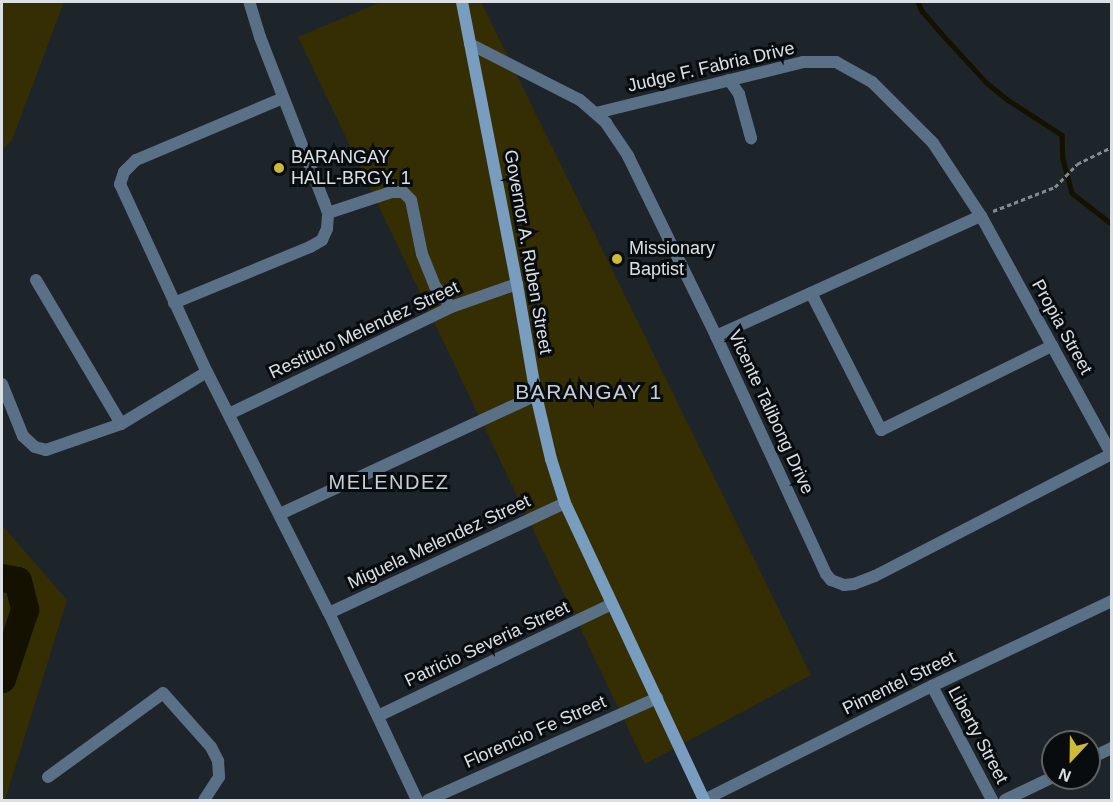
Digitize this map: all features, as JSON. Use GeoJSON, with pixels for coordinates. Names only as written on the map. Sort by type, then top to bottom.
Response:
{"type":"FeatureCollection","features":[{"type":"Feature","properties":{"kind":"main road","name":"Governor A. Ruben Street"},"geometry":{"type":"LineString","coordinates":[[462,2],[517,284],[536,395],[565,503],[704,801]]}},
{"type":"Feature","properties":{"kind":"street"},"geometry":{"type":"LineString","coordinates":[[174,303],[310,247],[322,240],[327,229],[328,213],[283,98],[249,2]]}},
{"type":"Feature","properties":{"kind":"street","name":"Vicente Talibong Drive"},"geometry":{"type":"LineString","coordinates":[[470,44],[524,69],[580,100],[606,123],[628,156],[716,336],[826,574],[838,584],[854,584],[875,576],[1111,454]]}},
{"type":"Feature","properties":{"kind":"street","name":"Judge F. Fabria Drive"},"geometry":{"type":"LineString","coordinates":[[596,113],[803,62],[836,62],[872,82],[906,113],[933,143],[981,216]]}},
{"type":"Feature","properties":{"kind":"street"},"geometry":{"type":"LineString","coordinates":[[729,80],[739,94],[751,138]]}},
{"type":"Feature","properties":{"kind":"street"},"geometry":{"type":"LineString","coordinates":[[283,98],[153,151],[136,160],[124,172],[120,184],[207,372],[329,613],[417,801]]}},
{"type":"Feature","properties":{"kind":"street"},"geometry":{"type":"LineString","coordinates":[[328,213],[392,192],[403,192],[411,200],[422,254],[435,286],[451,307]]}},
{"type":"Feature","properties":{"kind":"street"},"geometry":{"type":"LineString","coordinates":[[716,336],[981,216]]}},
{"type":"Feature","properties":{"kind":"street","name":"Propia Street"},"geometry":{"type":"LineString","coordinates":[[981,216],[1111,454]]}},
{"type":"Feature","properties":{"kind":"street"},"geometry":{"type":"LineString","coordinates":[[36,280],[122,424]]}},
{"type":"Feature","properties":{"kind":"street","name":"Restituto Melendez Street"},"geometry":{"type":"LineString","coordinates":[[229,414],[451,307],[517,284]]}},
{"type":"Feature","properties":{"kind":"street"},"geometry":{"type":"LineString","coordinates":[[810,293],[881,430],[1052,346]]}},
{"type":"Feature","properties":{"kind":"street"},"geometry":{"type":"LineString","coordinates":[[2,384],[22,436],[35,447],[46,450],[122,424],[207,372]]}},
{"type":"Feature","properties":{"kind":"street"},"geometry":{"type":"LineString","coordinates":[[280,514],[536,395]]}},
{"type":"Feature","properties":{"kind":"street","name":"Miguela Melendez Street"},"geometry":{"type":"LineString","coordinates":[[329,613],[565,503]]}},
{"type":"Feature","properties":{"kind":"street","name":"Pimentel Street"},"geometry":{"type":"LineString","coordinates":[[704,801],[932,686],[1112,601]]}},
{"type":"Feature","properties":{"kind":"street","name":"Patricio Severia Street"},"geometry":{"type":"LineString","coordinates":[[378,716],[612,604]]}},
{"type":"Feature","properties":{"kind":"street","name":"Liberty Street"},"geometry":{"type":"LineString","coordinates":[[932,686],[992,801]]}},
{"type":"Feature","properties":{"kind":"street"},"geometry":{"type":"LineString","coordinates":[[48,777],[163,693],[211,747],[218,761],[219,777],[204,801]]}},
{"type":"Feature","properties":{"kind":"street","name":"Florencio Fe Street"},"geometry":{"type":"LineString","coordinates":[[428,801],[657,698]]}},
{"type":"Feature","properties":{"kind":"street"},"geometry":{"type":"LineString","coordinates":[[1005,801],[1041,783]]}},
{"type":"Feature","properties":{"kind":"path"},"geometry":{"type":"LineString","coordinates":[[981,216],[1055,187],[1077,164],[1112,147]]}},
{"type":"Feature","properties":{"kind":"shaded area"},"geometry":{"type":"Polygon","coordinates":[[[2,2],[64,2],[12,140],[2,150],[2,2]]]}},
{"type":"Feature","properties":{"kind":"shaded area"},"geometry":{"type":"Polygon","coordinates":[[[381,2],[481,2],[811,675],[645,764],[298,37],[381,2]]]}},
{"type":"Feature","properties":{"kind":"shaded area"},"geometry":{"type":"Polygon","coordinates":[[[2,525],[67,600],[5,800],[2,800],[2,525]]]}},
{"type":"Feature","properties":{"kind":"waterway"},"geometry":{"type":"LineString","coordinates":[[918,2],[922,11],[987,83],[1008,100],[1062,135],[1063,159],[1072,193],[1112,224]]}},
{"type":"Feature","properties":{"kind":"waterway"},"geometry":{"type":"LineString","coordinates":[[2,578],[18,581],[25,610],[2,679]]}},
{"type":"Feature","properties":{"kind":"place","name":"BARANGAY HALL-BRGY. 1"},"geometry":{"type":"Point","coordinates":[279,168]}},
{"type":"Feature","properties":{"kind":"place","name":"Missionary Baptist"},"geometry":{"type":"Point","coordinates":[617,259]}},
{"type":"Feature","properties":{"kind":"district","name":"BARANGAY 1"},"geometry":{"type":"Point","coordinates":[589,392]}},
{"type":"Feature","properties":{"kind":"district","name":"MELENDEZ"},"geometry":{"type":"Point","coordinates":[389,482]}}]}
